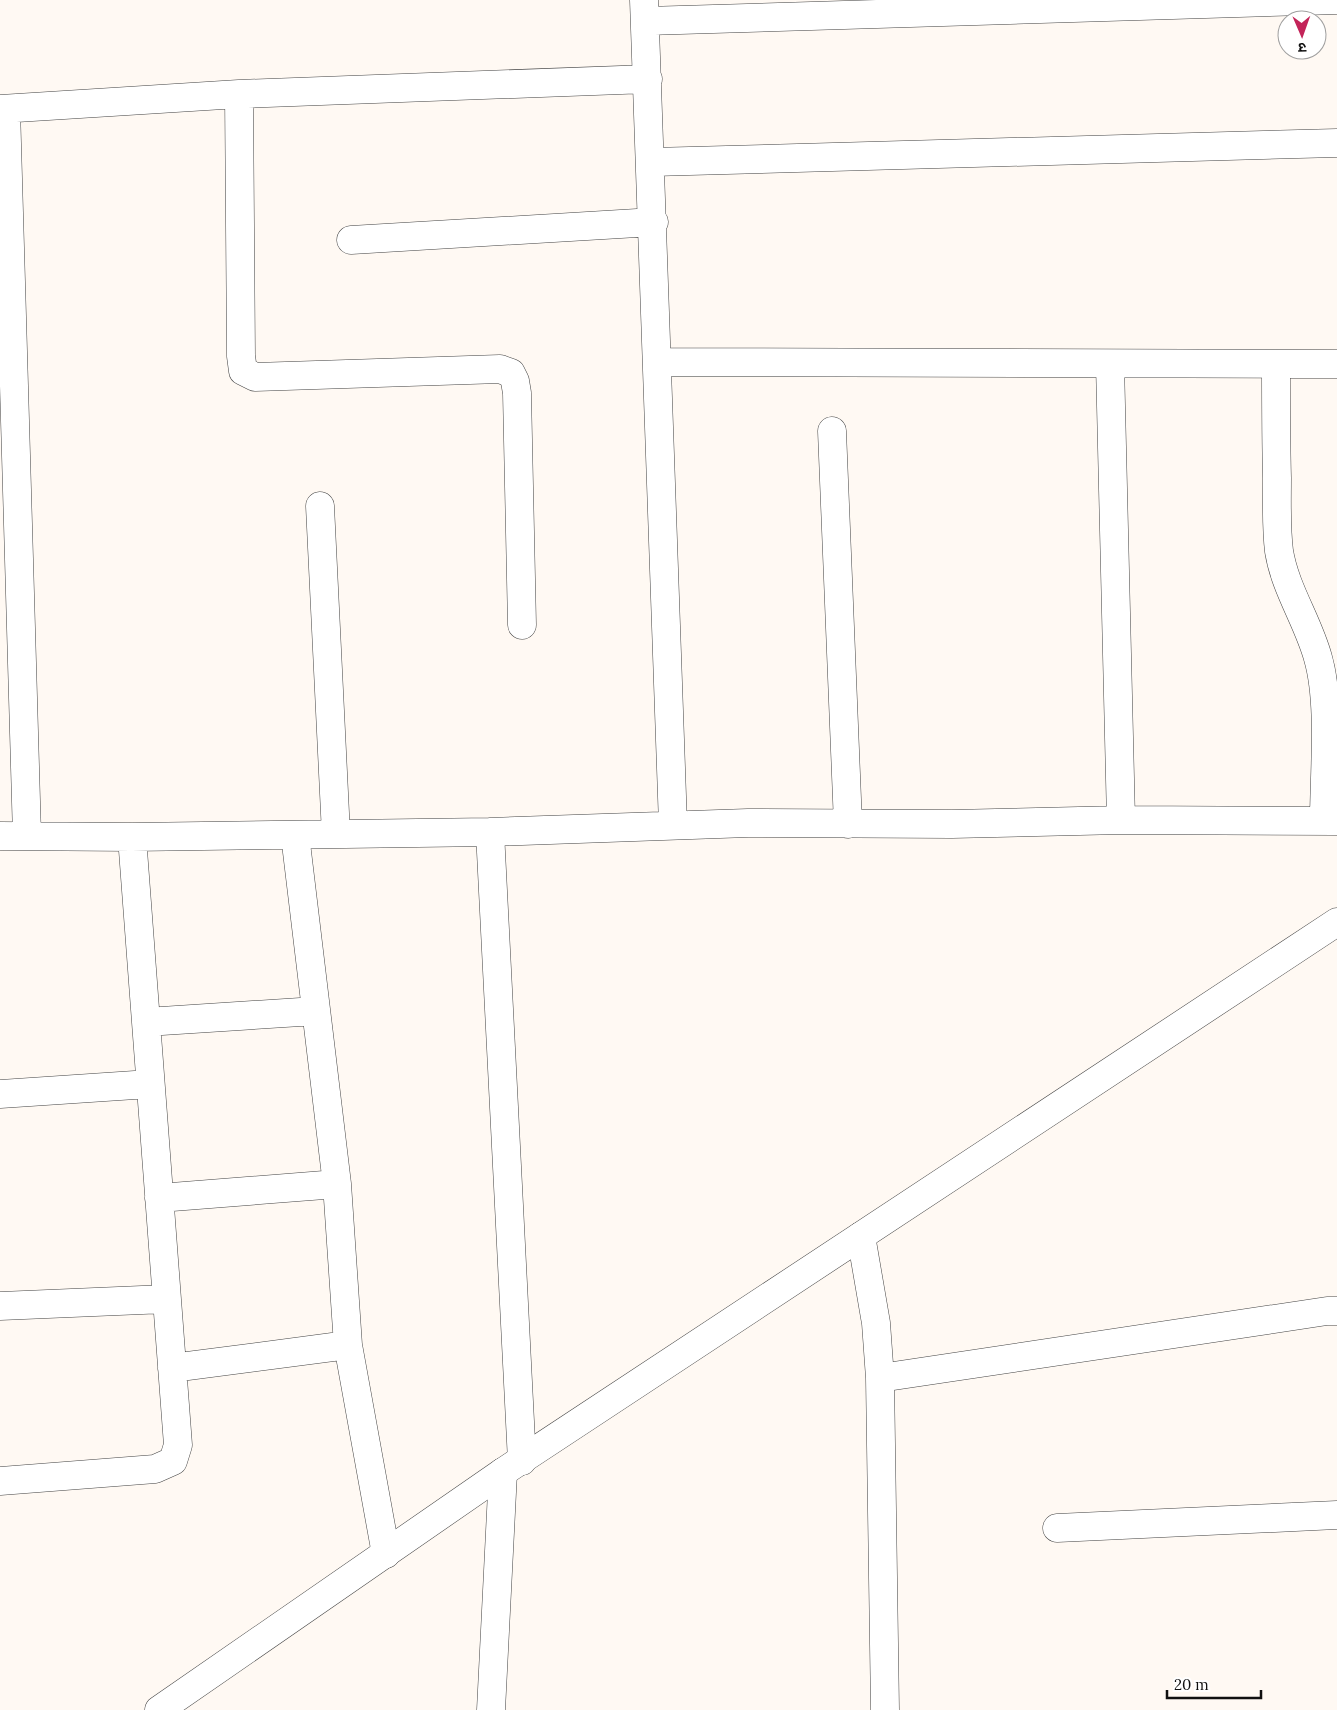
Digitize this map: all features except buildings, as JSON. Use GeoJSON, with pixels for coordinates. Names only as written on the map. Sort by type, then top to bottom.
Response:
{"type":"FeatureCollection","features":[{"type":"Feature","properties":{"kind":"street"},"geometry":{"type":"LineString","coordinates":[[673,825],[652,162],[645,11],[1337,0]]}},
{"type":"Feature","properties":{"kind":"street"},"geometry":{"type":"LineString","coordinates":[[27,836],[11,652],[3,109],[239,94],[648,79]]}},
{"type":"Feature","properties":{"kind":"street"},"geometry":{"type":"LineString","coordinates":[[239,94],[241,356],[243,371],[255,377],[500,369],[511,373],[515,381],[517,393],[522,625]]}},
{"type":"Feature","properties":{"kind":"street"},"geometry":{"type":"LineString","coordinates":[[652,162],[1337,143]]}},
{"type":"Feature","properties":{"kind":"street"},"geometry":{"type":"LineString","coordinates":[[352,240],[654,222]]}},
{"type":"Feature","properties":{"kind":"street"},"geometry":{"type":"LineString","coordinates":[[658,362],[1337,364]]}},
{"type":"Feature","properties":{"kind":"street"},"geometry":{"type":"LineString","coordinates":[[1110,364],[1121,820]]}},
{"type":"Feature","properties":{"kind":"street"},"geometry":{"type":"LineString","coordinates":[[0,836],[132,837],[490,832],[673,825],[952,824],[1121,820],[1330,821],[1322,676],[1308,630],[1286,580],[1279,551],[1277,522],[1276,364]]}},
{"type":"Feature","properties":{"kind":"street"},"geometry":{"type":"LineString","coordinates":[[832,431],[848,824]]}},
{"type":"Feature","properties":{"kind":"street"},"geometry":{"type":"LineString","coordinates":[[320,506],[336,834]]}},
{"type":"Feature","properties":{"kind":"street"},"geometry":{"type":"LineString","coordinates":[[490,832],[513,1466],[491,1710]]}},
{"type":"Feature","properties":{"kind":"street"},"geometry":{"type":"LineString","coordinates":[[295,835],[337,1184],[348,1345],[386,1554]]}},
{"type":"Feature","properties":{"kind":"street"},"geometry":{"type":"LineString","coordinates":[[0,1481],[131,1473],[155,1469],[174,1461],[178,1445],[132,837]]}},
{"type":"Feature","properties":{"kind":"street"},"geometry":{"type":"LineString","coordinates":[[159,1710],[513,1466],[1337,922]]}},
{"type":"Feature","properties":{"kind":"street"},"geometry":{"type":"LineString","coordinates":[[146,1022],[316,1011]]}},
{"type":"Feature","properties":{"kind":"street"},"geometry":{"type":"LineString","coordinates":[[0,1094],[150,1084]]}},
{"type":"Feature","properties":{"kind":"street"},"geometry":{"type":"LineString","coordinates":[[159,1198],[337,1184]]}},
{"type":"Feature","properties":{"kind":"street"},"geometry":{"type":"LineString","coordinates":[[861,1236],[876,1323],[880,1378],[885,1710]]}},
{"type":"Feature","properties":{"kind":"street"},"geometry":{"type":"LineString","coordinates":[[0,1306],[166,1299]]}},
{"type":"Feature","properties":{"kind":"street"},"geometry":{"type":"LineString","coordinates":[[880,1378],[1318,1312],[1337,1312]]}},
{"type":"Feature","properties":{"kind":"street"},"geometry":{"type":"LineString","coordinates":[[172,1368],[348,1345]]}},
{"type":"Feature","properties":{"kind":"street"},"geometry":{"type":"LineString","coordinates":[[1058,1528],[1337,1515]]}}]}
